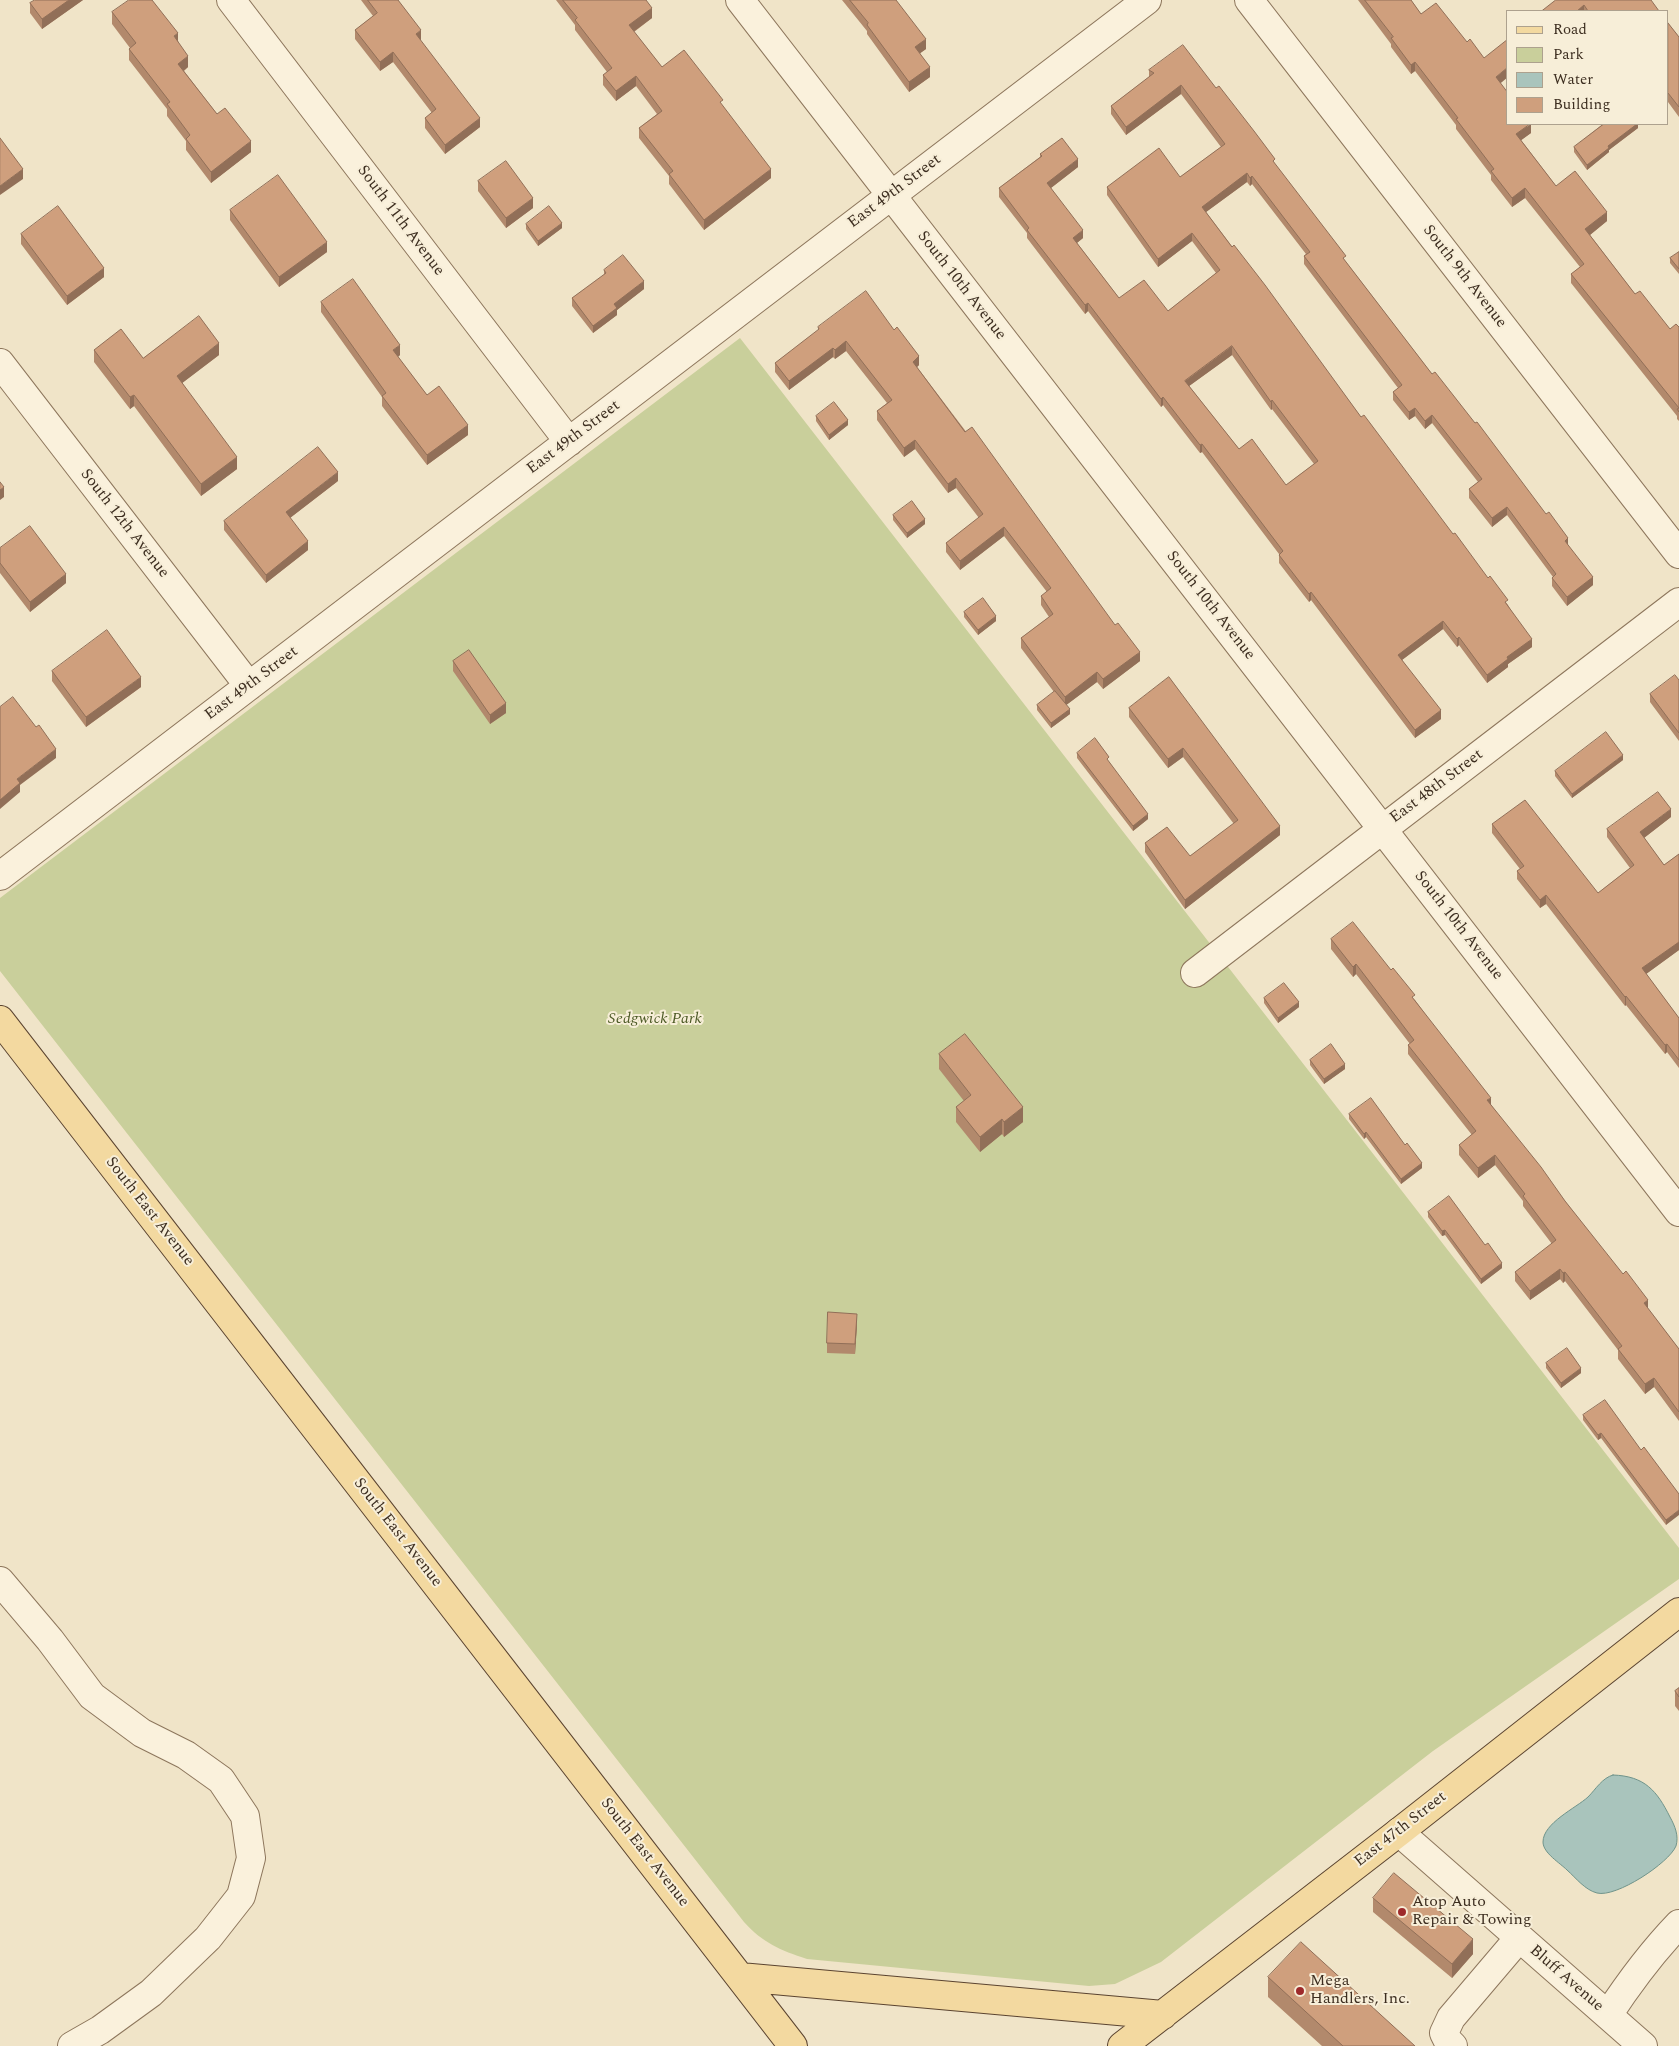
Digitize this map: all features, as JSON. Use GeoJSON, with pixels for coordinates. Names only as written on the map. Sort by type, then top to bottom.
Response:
{"type":"FeatureCollection","features":[{"type":"Feature","properties":{"kind":"main road","name":"South East Avenue"},"geometry":{"type":"LineString","coordinates":[[0,1020],[793,2046]]}},
{"type":"Feature","properties":{"kind":"main road","name":"East 47th Street"},"geometry":{"type":"LineString","coordinates":[[1122,2046],[1679,1612]]}},
{"type":"Feature","properties":{"kind":"main road"},"geometry":{"type":"LineString","coordinates":[[740,1976],[1163,2014]]}},
{"type":"Feature","properties":{"kind":"street","name":"South 11th Avenue"},"geometry":{"type":"LineString","coordinates":[[231,0],[569,442]]}},
{"type":"Feature","properties":{"kind":"street","name":"South 10th Avenue"},"geometry":{"type":"LineString","coordinates":[[740,0],[1679,1212]]}},
{"type":"Feature","properties":{"kind":"street","name":"East 49th Street"},"geometry":{"type":"LineString","coordinates":[[0,876],[1147,0]]}},
{"type":"Feature","properties":{"kind":"street","name":"South 9th Avenue"},"geometry":{"type":"LineString","coordinates":[[1249,0],[1679,554]]}},
{"type":"Feature","properties":{"kind":"street","name":"South 12th Avenue"},"geometry":{"type":"LineString","coordinates":[[0,362],[249,686]]}},
{"type":"Feature","properties":{"kind":"street","name":"East 48th Street"},"geometry":{"type":"LineString","coordinates":[[1195,973],[1679,602]]}},
{"type":"Feature","properties":{"kind":"street"},"geometry":{"type":"LineString","coordinates":[[0,1580],[50,1640],[92,1696],[142,1733],[186,1755],[221,1780],[246,1816],[251,1858],[241,1896],[208,1938],[151,1993],[100,2030],[72,2046]]}},
{"type":"Feature","properties":{"kind":"street","name":"Bluff Avenue"},"geometry":{"type":"LineString","coordinates":[[1399,1832],[1643,2046]]}},
{"type":"Feature","properties":{"kind":"street"},"geometry":{"type":"LineString","coordinates":[[1608,2015],[1634,1975],[1679,1924]]}},
{"type":"Feature","properties":{"kind":"street"},"geometry":{"type":"LineString","coordinates":[[1453,2046],[1448,2041],[1444,2032],[1451,2018],[1520,1938]]}},
{"type":"Feature","properties":{"kind":"green space","name":"Sedgwick Park"},"geometry":{"type":"Polygon","coordinates":[[[740,338],[1679,1548],[1679,1579],[1433,1751],[1161,1962],[1115,1984],[1089,1986],[807,1959],[772,1945],[751,1929],[0,971],[0,898],[740,338]]]}},
{"type":"Feature","properties":{"kind":"water"},"geometry":{"type":"Polygon","coordinates":[[[1613,1775],[1634,1778],[1655,1793],[1673,1824],[1677,1835],[1677,1842],[1671,1853],[1663,1861],[1641,1878],[1616,1890],[1597,1893],[1585,1887],[1552,1858],[1543,1842],[1544,1835],[1554,1822],[1588,1797],[1599,1784],[1613,1775]]]}},
{"type":"Feature","properties":{"kind":"building"},"geometry":{"type":"Polygon","coordinates":[[[35,0],[69,0],[42,19],[30,3],[35,0]]]}},
{"type":"Feature","properties":{"kind":"building"},"geometry":{"type":"Polygon","coordinates":[[[129,0],[152,0],[178,33],[174,36],[188,56],[178,64],[217,114],[225,108],[251,141],[211,172],[186,139],[190,135],[167,104],[170,102],[129,49],[136,43],[112,12],[129,0]]]}},
{"type":"Feature","properties":{"kind":"building"},"geometry":{"type":"Polygon","coordinates":[[[368,0],[398,0],[421,30],[416,34],[480,118],[445,145],[425,118],[436,109],[393,52],[380,62],[355,30],[377,13],[368,0]]]}},
{"type":"Feature","properties":{"kind":"building"},"geometry":{"type":"Polygon","coordinates":[[[563,0],[646,0],[652,8],[629,25],[662,67],[684,50],[723,100],[720,102],[771,169],[704,220],[669,174],[673,171],[639,128],[662,111],[636,76],[616,91],[603,75],[612,68],[575,20],[577,18],[563,0]]]}},
{"type":"Feature","properties":{"kind":"building"},"geometry":{"type":"Polygon","coordinates":[[[850,0],[896,0],[926,39],[915,47],[930,67],[909,82],[850,0]]]}},
{"type":"Feature","properties":{"kind":"building"},"geometry":{"type":"Polygon","coordinates":[[[1365,0],[1411,0],[1421,14],[1436,3],[1467,42],[1470,39],[1484,58],[1506,41],[1506,69],[1496,77],[1506,90],[1506,125],[1529,125],[1516,134],[1556,186],[1575,171],[1607,212],[1585,229],[1635,294],[1640,291],[1670,329],[1676,324],[1679,327],[1679,408],[1571,274],[1584,264],[1525,188],[1512,198],[1491,171],[1494,169],[1456,119],[1458,118],[1415,62],[1411,65],[1391,38],[1393,37],[1365,0]]]}},
{"type":"Feature","properties":{"kind":"building"},"geometry":{"type":"Polygon","coordinates":[[[1556,0],[1651,0],[1658,10],[1587,10],[1584,5],[1578,10],[1543,10],[1556,0]]]}},
{"type":"Feature","properties":{"kind":"building"},"geometry":{"type":"Polygon","coordinates":[[[1669,24],[1679,37],[1679,107],[1669,94],[1669,24]]]}},
{"type":"Feature","properties":{"kind":"building"},"geometry":{"type":"Polygon","coordinates":[[[1183,45],[1216,88],[1219,86],[1275,159],[1273,161],[1346,256],[1343,258],[1432,374],[1435,372],[1475,423],[1477,422],[1546,514],[1549,512],[1568,538],[1565,541],[1593,577],[1567,597],[1552,578],[1556,574],[1507,507],[1492,518],[1469,489],[1482,479],[1432,415],[1425,421],[1415,408],[1409,412],[1393,392],[1402,385],[1304,256],[1310,252],[1252,176],[1250,178],[1247,173],[1202,207],[1232,247],[1234,245],[1265,285],[1361,417],[1364,415],[1453,534],[1455,533],[1488,578],[1490,576],[1508,600],[1505,602],[1532,639],[1507,657],[1508,659],[1487,675],[1459,637],[1457,639],[1443,621],[1398,655],[1441,710],[1415,730],[1311,592],[1309,594],[1279,555],[1283,551],[1202,444],[1200,445],[1163,397],[1161,399],[1088,303],[1085,305],[1027,230],[1029,228],[999,188],[1042,156],[1040,154],[1062,138],[1078,159],[1047,183],[1083,230],[1073,238],[1119,298],[1144,280],[1168,311],[1220,270],[1192,233],[1158,259],[1107,187],[1159,148],[1180,177],[1225,144],[1181,85],[1126,127],[1111,106],[1154,73],[1149,70],[1183,45]],[[1232,346],[1185,381],[1239,449],[1252,439],[1286,485],[1318,461],[1272,400],[1271,402],[1232,346]]]}},
{"type":"Feature","properties":{"kind":"building"},"geometry":{"type":"Polygon","coordinates":[[[1603,125],[1636,125],[1587,165],[1574,147],[1603,125]]]}},
{"type":"Feature","properties":{"kind":"building"},"geometry":{"type":"Polygon","coordinates":[[[0,138],[23,169],[0,186],[0,138]]]}},
{"type":"Feature","properties":{"kind":"building"},"geometry":{"type":"Polygon","coordinates":[[[506,161],[533,198],[506,218],[478,181],[506,161]]]}},
{"type":"Feature","properties":{"kind":"building"},"geometry":{"type":"Polygon","coordinates":[[[278,175],[327,242],[279,277],[230,210],[278,175]]]}},
{"type":"Feature","properties":{"kind":"building"},"geometry":{"type":"Polygon","coordinates":[[[58,206],[104,268],[67,296],[21,234],[58,206]]]}},
{"type":"Feature","properties":{"kind":"building"},"geometry":{"type":"Polygon","coordinates":[[[549,206],[562,223],[538,241],[526,224],[549,206]]]}},
{"type":"Feature","properties":{"kind":"building"},"geometry":{"type":"Polygon","coordinates":[[[1679,252],[1679,269],[1670,258],[1679,252]]]}},
{"type":"Feature","properties":{"kind":"building"},"geometry":{"type":"Polygon","coordinates":[[[623,255],[644,281],[614,304],[617,308],[593,326],[572,298],[606,273],[604,270],[623,255]]]}},
{"type":"Feature","properties":{"kind":"building"},"geometry":{"type":"Polygon","coordinates":[[[353,279],[400,345],[393,350],[427,395],[439,386],[468,425],[427,455],[382,396],[386,393],[321,302],[353,279]]]}},
{"type":"Feature","properties":{"kind":"building"},"geometry":{"type":"Polygon","coordinates":[[[866,291],[894,330],[897,327],[919,356],[913,362],[965,432],[972,427],[1115,625],[1118,623],[1140,652],[1103,679],[1097,672],[1065,697],[1021,638],[1053,614],[1041,596],[1051,588],[1004,527],[960,561],[946,543],[983,514],[956,478],[948,484],[915,440],[904,448],[877,411],[892,400],[846,341],[835,350],[833,348],[789,381],[775,363],[819,329],[818,327],[866,291]]]}},
{"type":"Feature","properties":{"kind":"building"},"geometry":{"type":"Polygon","coordinates":[[[199,316],[219,343],[177,376],[237,457],[201,484],[134,395],[130,397],[94,350],[121,329],[143,358],[199,316]]]}},
{"type":"Feature","properties":{"kind":"building"},"geometry":{"type":"Polygon","coordinates":[[[834,402],[848,420],[829,435],[816,416],[834,402]]]}},
{"type":"Feature","properties":{"kind":"building"},"geometry":{"type":"Polygon","coordinates":[[[318,447],[338,472],[286,512],[308,541],[266,575],[224,521],[318,447]]]}},
{"type":"Feature","properties":{"kind":"building"},"geometry":{"type":"Polygon","coordinates":[[[0,482],[4,487],[0,490],[0,482]]]}},
{"type":"Feature","properties":{"kind":"building"},"geometry":{"type":"Polygon","coordinates":[[[912,501],[925,519],[907,533],[893,515],[912,501]]]}},
{"type":"Feature","properties":{"kind":"building"},"geometry":{"type":"Polygon","coordinates":[[[30,526],[66,574],[30,602],[0,563],[0,548],[30,526]]]}},
{"type":"Feature","properties":{"kind":"building"},"geometry":{"type":"Polygon","coordinates":[[[983,598],[996,616],[978,630],[964,612],[983,598]]]}},
{"type":"Feature","properties":{"kind":"building"},"geometry":{"type":"Polygon","coordinates":[[[107,630],[141,677],[86,717],[52,671],[107,630]]]}},
{"type":"Feature","properties":{"kind":"building"},"geometry":{"type":"Polygon","coordinates":[[[469,650],[506,703],[490,715],[453,661],[469,650]]]}},
{"type":"Feature","properties":{"kind":"building"},"geometry":{"type":"Polygon","coordinates":[[[1675,675],[1679,680],[1679,733],[1650,694],[1675,675]]]}},
{"type":"Feature","properties":{"kind":"building"},"geometry":{"type":"Polygon","coordinates":[[[1169,677],[1280,826],[1185,900],[1145,843],[1167,827],[1190,856],[1238,820],[1183,748],[1168,759],[1129,708],[1169,677]]]}},
{"type":"Feature","properties":{"kind":"building"},"geometry":{"type":"Polygon","coordinates":[[[1055,691],[1070,709],[1051,723],[1037,705],[1055,691]]]}},
{"type":"Feature","properties":{"kind":"building"},"geometry":{"type":"Polygon","coordinates":[[[13,697],[36,727],[39,725],[56,749],[17,779],[20,783],[0,800],[0,707],[13,697]]]}},
{"type":"Feature","properties":{"kind":"building"},"geometry":{"type":"Polygon","coordinates":[[[1606,732],[1623,755],[1572,794],[1555,771],[1606,732]]]}},
{"type":"Feature","properties":{"kind":"building"},"geometry":{"type":"Polygon","coordinates":[[[1095,738],[1109,757],[1107,759],[1148,814],[1133,826],[1077,753],[1095,738]]]}},
{"type":"Feature","properties":{"kind":"building"},"geometry":{"type":"Polygon","coordinates":[[[1658,792],[1671,809],[1640,832],[1664,865],[1679,854],[1679,942],[1642,968],[1679,1018],[1679,1060],[1625,997],[1546,895],[1540,900],[1517,871],[1524,866],[1492,824],[1525,800],[1598,893],[1634,865],[1607,829],[1658,792]]]}},
{"type":"Feature","properties":{"kind":"building"},"geometry":{"type":"Polygon","coordinates":[[[1353,922],[1391,970],[1393,968],[1415,995],[1412,997],[1491,1098],[1487,1100],[1541,1167],[1565,1201],[1623,1274],[1626,1271],[1648,1300],[1644,1303],[1679,1349],[1679,1412],[1654,1378],[1645,1384],[1618,1349],[1622,1346],[1565,1272],[1563,1273],[1560,1269],[1530,1291],[1515,1272],[1556,1240],[1523,1196],[1525,1194],[1495,1155],[1478,1168],[1459,1145],[1476,1131],[1408,1045],[1414,1040],[1356,964],[1353,967],[1331,939],[1353,922]]]}},
{"type":"Feature","properties":{"kind":"building"},"geometry":{"type":"Polygon","coordinates":[[[1284,983],[1299,1002],[1278,1018],[1264,998],[1284,983]]]}},
{"type":"Feature","properties":{"kind":"building"},"geometry":{"type":"Polygon","coordinates":[[[965,1034],[1023,1107],[1004,1122],[1002,1119],[980,1137],[956,1107],[971,1095],[939,1054],[965,1034]]]}},
{"type":"Feature","properties":{"kind":"building"},"geometry":{"type":"Polygon","coordinates":[[[1331,1044],[1345,1064],[1324,1079],[1310,1060],[1331,1044]]]}},
{"type":"Feature","properties":{"kind":"building"},"geometry":{"type":"Polygon","coordinates":[[[1371,1098],[1405,1145],[1407,1143],[1422,1163],[1401,1179],[1366,1132],[1364,1134],[1349,1114],[1371,1098]]]}},
{"type":"Feature","properties":{"kind":"building"},"geometry":{"type":"Polygon","coordinates":[[[1449,1196],[1485,1245],[1488,1243],[1502,1263],[1481,1279],[1445,1230],[1442,1231],[1428,1212],[1449,1196]]]}},
{"type":"Feature","properties":{"kind":"building"},"geometry":{"type":"Polygon","coordinates":[[[828,1312],[857,1314],[855,1344],[827,1343],[828,1312]]]}},
{"type":"Feature","properties":{"kind":"building"},"geometry":{"type":"Polygon","coordinates":[[[1567,1348],[1581,1368],[1561,1383],[1546,1363],[1567,1348]]]}},
{"type":"Feature","properties":{"kind":"building"},"geometry":{"type":"Polygon","coordinates":[[[1605,1400],[1641,1450],[1644,1447],[1679,1494],[1679,1510],[1666,1520],[1601,1433],[1598,1435],[1583,1415],[1605,1400]]]}},
{"type":"Feature","properties":{"kind":"building"},"geometry":{"type":"Polygon","coordinates":[[[1679,1688],[1679,1697],[1675,1691],[1679,1688]]]}},
{"type":"Feature","properties":{"kind":"building"},"geometry":{"type":"Polygon","coordinates":[[[1394,1873],[1473,1939],[1452,1964],[1373,1898],[1394,1873]]]}},
{"type":"Feature","properties":{"kind":"building"},"geometry":{"type":"Polygon","coordinates":[[[1301,1942],[1415,2046],[1343,2046],[1268,1977],[1301,1942]]]}},
{"type":"Feature","properties":{"kind":"place","name":"Atop Auto Repair & Towing"},"geometry":{"type":"Point","coordinates":[1402,1912]}},
{"type":"Feature","properties":{"kind":"place","name":"Mega Handlers, Inc."},"geometry":{"type":"Point","coordinates":[1300,1991]}}]}
